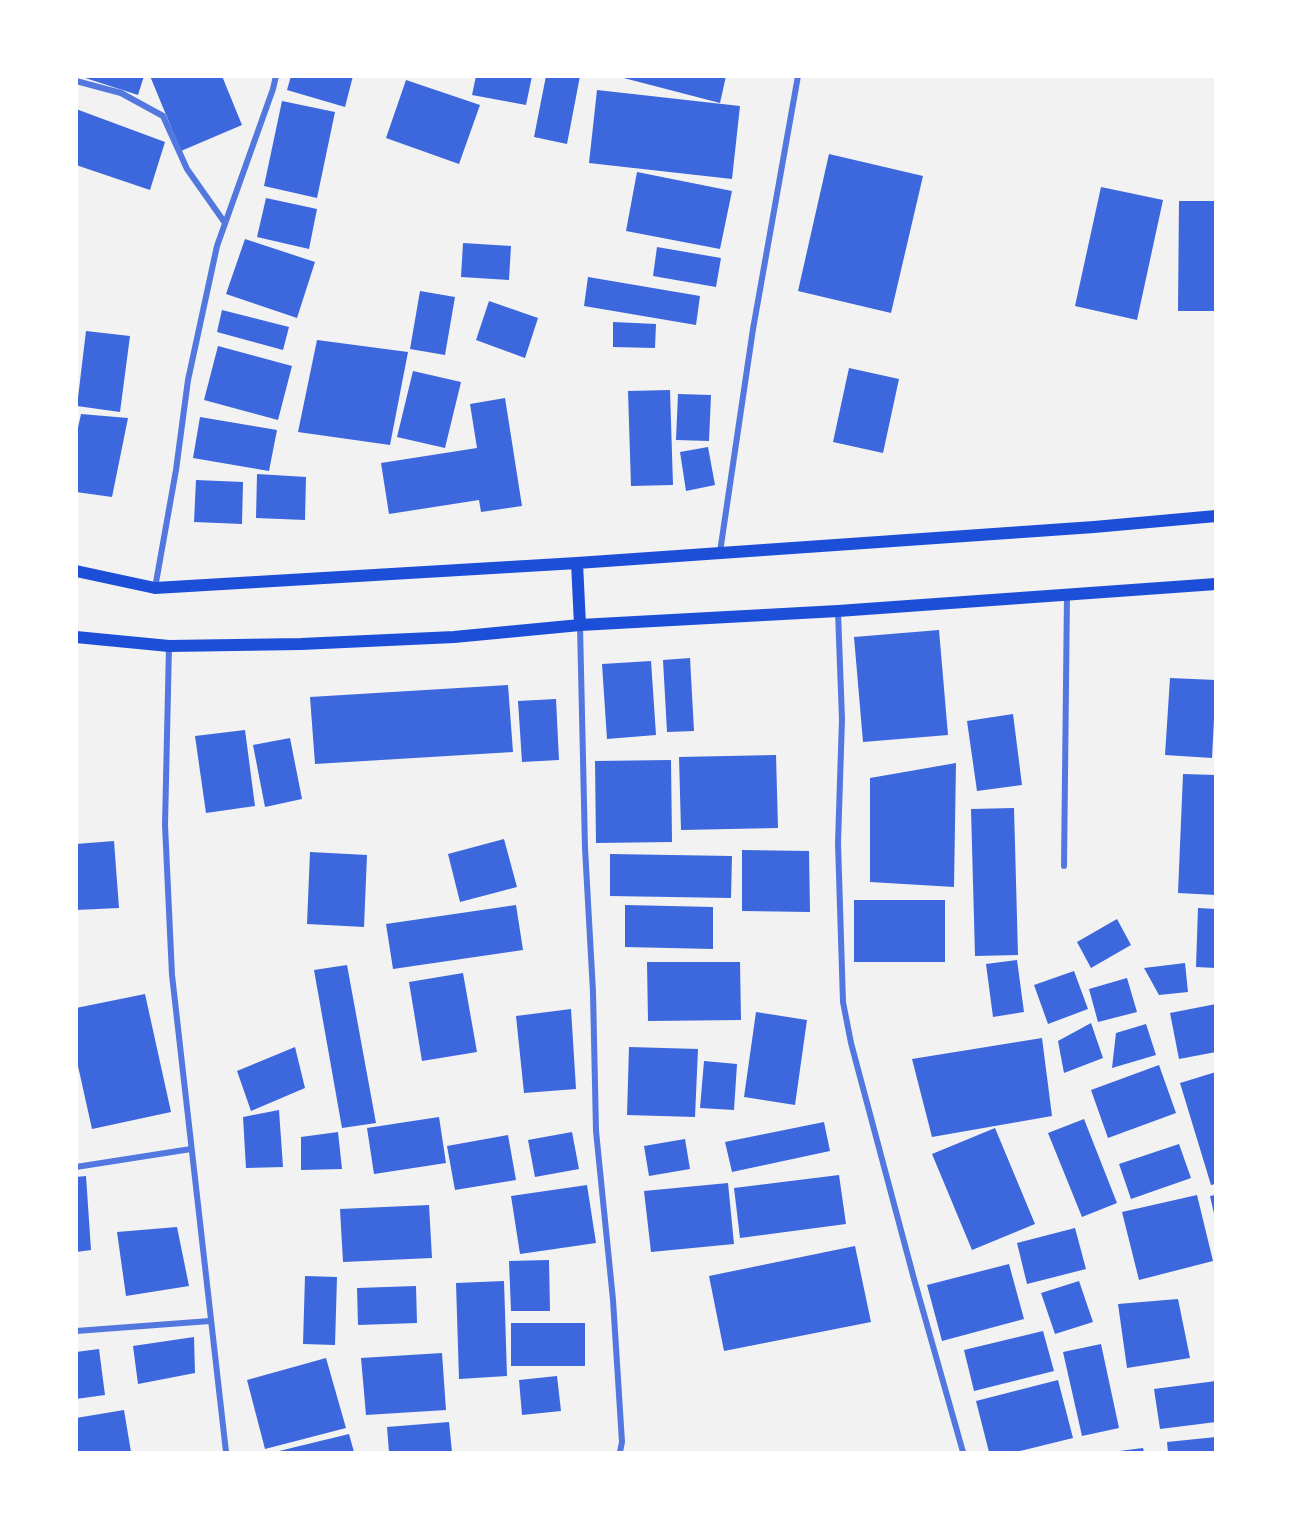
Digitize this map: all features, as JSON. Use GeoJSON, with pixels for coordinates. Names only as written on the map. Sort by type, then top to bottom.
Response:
{"type":"FeatureCollection","features":[{"type":"Feature","properties":{"kind":"main road"},"geometry":{"type":"LineString","coordinates":[[76,571],[155,588],[577,563],[1082,528],[1215,516]]}},
{"type":"Feature","properties":{"kind":"main road"},"geometry":{"type":"LineString","coordinates":[[577,563],[580,625]]}},
{"type":"Feature","properties":{"kind":"main road"},"geometry":{"type":"LineString","coordinates":[[76,636],[169,646],[301,644],[442,637],[580,625],[838,611],[1215,584]]}},
{"type":"Feature","properties":{"kind":"street"},"geometry":{"type":"LineString","coordinates":[[155,588],[176,470],[188,380],[217,246],[276,76]]}},
{"type":"Feature","properties":{"kind":"street"},"geometry":{"type":"LineString","coordinates":[[720,552],[753,329],[798,76]]}},
{"type":"Feature","properties":{"kind":"street"},"geometry":{"type":"LineString","coordinates":[[76,81],[121,93],[163,116],[187,169],[225,223]]}},
{"type":"Feature","properties":{"kind":"street"},"geometry":{"type":"LineString","coordinates":[[1064,866],[1067,595]]}},
{"type":"Feature","properties":{"kind":"street"},"geometry":{"type":"LineString","coordinates":[[838,611],[842,719],[838,843],[843,1002],[851,1043],[963,1452]]}},
{"type":"Feature","properties":{"kind":"street"},"geometry":{"type":"LineString","coordinates":[[580,625],[585,848],[593,992],[596,1131],[613,1300],[622,1443],[620,1452]]}},
{"type":"Feature","properties":{"kind":"street"},"geometry":{"type":"LineString","coordinates":[[169,646],[165,837],[172,975],[226,1452]]}},
{"type":"Feature","properties":{"kind":"street"},"geometry":{"type":"LineString","coordinates":[[76,1167],[191,1149]]}},
{"type":"Feature","properties":{"kind":"street"},"geometry":{"type":"LineString","coordinates":[[76,1331],[210,1321]]}},
{"type":"Feature","properties":{"kind":"building"},"geometry":{"type":"Polygon","coordinates":[[[79,76],[144,76],[138,95],[79,76]]]}},
{"type":"Feature","properties":{"kind":"building"},"geometry":{"type":"Polygon","coordinates":[[[150,76],[222,76],[242,125],[181,151],[150,76]]]}},
{"type":"Feature","properties":{"kind":"building"},"geometry":{"type":"Polygon","coordinates":[[[291,76],[353,76],[345,107],[287,90],[291,76]]]}},
{"type":"Feature","properties":{"kind":"building"},"geometry":{"type":"Polygon","coordinates":[[[476,76],[532,76],[526,105],[472,95],[476,76]]]}},
{"type":"Feature","properties":{"kind":"building"},"geometry":{"type":"Polygon","coordinates":[[[546,76],[580,76],[567,144],[534,137],[546,76]]]}},
{"type":"Feature","properties":{"kind":"building"},"geometry":{"type":"Polygon","coordinates":[[[616,76],[726,76],[720,103],[616,76]]]}},
{"type":"Feature","properties":{"kind":"building"},"geometry":{"type":"Polygon","coordinates":[[[406,80],[480,105],[459,164],[386,138],[406,80]]]}},
{"type":"Feature","properties":{"kind":"building"},"geometry":{"type":"Polygon","coordinates":[[[597,90],[740,106],[732,179],[589,163],[597,90]]]}},
{"type":"Feature","properties":{"kind":"building"},"geometry":{"type":"Polygon","coordinates":[[[282,101],[335,112],[317,198],[264,186],[282,101]]]}},
{"type":"Feature","properties":{"kind":"building"},"geometry":{"type":"Polygon","coordinates":[[[76,109],[165,142],[150,190],[76,165],[76,109]]]}},
{"type":"Feature","properties":{"kind":"building"},"geometry":{"type":"Polygon","coordinates":[[[829,154],[923,176],[891,313],[798,291],[829,154]]]}},
{"type":"Feature","properties":{"kind":"building"},"geometry":{"type":"Polygon","coordinates":[[[637,172],[732,191],[720,249],[626,231],[637,172]]]}},
{"type":"Feature","properties":{"kind":"building"},"geometry":{"type":"Polygon","coordinates":[[[1101,187],[1163,200],[1137,320],[1075,306],[1101,187]]]}},
{"type":"Feature","properties":{"kind":"building"},"geometry":{"type":"Polygon","coordinates":[[[266,198],[317,209],[309,249],[257,237],[266,198]]]}},
{"type":"Feature","properties":{"kind":"building"},"geometry":{"type":"Polygon","coordinates":[[[1179,201],[1216,201],[1216,311],[1178,311],[1179,201]]]}},
{"type":"Feature","properties":{"kind":"building"},"geometry":{"type":"Polygon","coordinates":[[[245,239],[315,262],[297,318],[226,294],[245,239]]]}},
{"type":"Feature","properties":{"kind":"building"},"geometry":{"type":"Polygon","coordinates":[[[463,243],[511,246],[509,280],[461,277],[463,243]]]}},
{"type":"Feature","properties":{"kind":"building"},"geometry":{"type":"Polygon","coordinates":[[[657,247],[721,258],[716,287],[653,276],[657,247]]]}},
{"type":"Feature","properties":{"kind":"building"},"geometry":{"type":"Polygon","coordinates":[[[588,277],[700,296],[696,325],[584,306],[588,277]]]}},
{"type":"Feature","properties":{"kind":"building"},"geometry":{"type":"Polygon","coordinates":[[[420,291],[455,297],[445,355],[410,349],[420,291]]]}},
{"type":"Feature","properties":{"kind":"building"},"geometry":{"type":"Polygon","coordinates":[[[489,301],[538,318],[525,358],[476,340],[489,301]]]}},
{"type":"Feature","properties":{"kind":"building"},"geometry":{"type":"Polygon","coordinates":[[[222,310],[289,327],[283,350],[217,332],[222,310]]]}},
{"type":"Feature","properties":{"kind":"building"},"geometry":{"type":"Polygon","coordinates":[[[613,322],[656,324],[655,348],[613,347],[613,322]]]}},
{"type":"Feature","properties":{"kind":"building"},"geometry":{"type":"Polygon","coordinates":[[[86,331],[130,336],[120,412],[77,406],[86,331]]]}},
{"type":"Feature","properties":{"kind":"building"},"geometry":{"type":"Polygon","coordinates":[[[317,340],[408,352],[390,445],[298,432],[317,340]]]}},
{"type":"Feature","properties":{"kind":"building"},"geometry":{"type":"Polygon","coordinates":[[[218,346],[292,366],[278,420],[204,400],[218,346]]]}},
{"type":"Feature","properties":{"kind":"building"},"geometry":{"type":"Polygon","coordinates":[[[849,368],[899,379],[883,453],[833,442],[849,368]]]}},
{"type":"Feature","properties":{"kind":"building"},"geometry":{"type":"Polygon","coordinates":[[[413,371],[461,382],[445,448],[397,437],[413,371]]]}},
{"type":"Feature","properties":{"kind":"building"},"geometry":{"type":"Polygon","coordinates":[[[670,390],[673,485],[631,486],[628,391],[670,390]]]}},
{"type":"Feature","properties":{"kind":"building"},"geometry":{"type":"Polygon","coordinates":[[[678,394],[711,395],[709,441],[676,440],[678,394]]]}},
{"type":"Feature","properties":{"kind":"building"},"geometry":{"type":"Polygon","coordinates":[[[505,398],[522,506],[481,512],[479,500],[389,514],[381,463],[477,448],[470,404],[505,398]]]}},
{"type":"Feature","properties":{"kind":"building"},"geometry":{"type":"Polygon","coordinates":[[[81,414],[128,418],[112,497],[76,492],[76,437],[81,414]]]}},
{"type":"Feature","properties":{"kind":"building"},"geometry":{"type":"Polygon","coordinates":[[[200,417],[277,430],[269,471],[193,458],[200,417]]]}},
{"type":"Feature","properties":{"kind":"building"},"geometry":{"type":"Polygon","coordinates":[[[708,447],[715,485],[686,491],[680,452],[708,447]]]}},
{"type":"Feature","properties":{"kind":"building"},"geometry":{"type":"Polygon","coordinates":[[[257,474],[306,477],[305,520],[256,518],[257,474]]]}},
{"type":"Feature","properties":{"kind":"building"},"geometry":{"type":"Polygon","coordinates":[[[196,480],[243,482],[242,524],[194,522],[196,480]]]}},
{"type":"Feature","properties":{"kind":"building"},"geometry":{"type":"Polygon","coordinates":[[[939,630],[948,735],[863,742],[854,637],[939,630]]]}},
{"type":"Feature","properties":{"kind":"building"},"geometry":{"type":"Polygon","coordinates":[[[690,658],[694,731],[667,732],[663,660],[690,658]]]}},
{"type":"Feature","properties":{"kind":"building"},"geometry":{"type":"Polygon","coordinates":[[[651,661],[656,735],[607,739],[602,664],[651,661]]]}},
{"type":"Feature","properties":{"kind":"building"},"geometry":{"type":"Polygon","coordinates":[[[1170,678],[1216,680],[1212,758],[1165,755],[1170,678]]]}},
{"type":"Feature","properties":{"kind":"building"},"geometry":{"type":"Polygon","coordinates":[[[508,685],[513,752],[315,764],[310,697],[508,685]]]}},
{"type":"Feature","properties":{"kind":"building"},"geometry":{"type":"Polygon","coordinates":[[[556,699],[559,760],[522,762],[518,701],[556,699]]]}},
{"type":"Feature","properties":{"kind":"building"},"geometry":{"type":"Polygon","coordinates":[[[1013,714],[1022,785],[977,791],[967,721],[1013,714]]]}},
{"type":"Feature","properties":{"kind":"building"},"geometry":{"type":"Polygon","coordinates":[[[245,730],[255,806],[206,813],[195,736],[245,730]]]}},
{"type":"Feature","properties":{"kind":"building"},"geometry":{"type":"Polygon","coordinates":[[[290,738],[302,799],[265,807],[253,745],[290,738]]]}},
{"type":"Feature","properties":{"kind":"building"},"geometry":{"type":"Polygon","coordinates":[[[776,755],[778,828],[681,830],[679,757],[776,755]]]}},
{"type":"Feature","properties":{"kind":"building"},"geometry":{"type":"Polygon","coordinates":[[[671,760],[672,842],[596,843],[595,761],[671,760]]]}},
{"type":"Feature","properties":{"kind":"building"},"geometry":{"type":"Polygon","coordinates":[[[956,763],[954,887],[870,882],[870,778],[956,763]]]}},
{"type":"Feature","properties":{"kind":"building"},"geometry":{"type":"Polygon","coordinates":[[[1183,774],[1216,775],[1216,895],[1178,893],[1183,774]]]}},
{"type":"Feature","properties":{"kind":"building"},"geometry":{"type":"Polygon","coordinates":[[[1014,808],[1018,955],[975,956],[971,809],[1014,808]]]}},
{"type":"Feature","properties":{"kind":"building"},"geometry":{"type":"Polygon","coordinates":[[[504,839],[517,887],[460,902],[448,854],[504,839]]]}},
{"type":"Feature","properties":{"kind":"building"},"geometry":{"type":"Polygon","coordinates":[[[114,841],[119,908],[76,910],[76,844],[114,841]]]}},
{"type":"Feature","properties":{"kind":"building"},"geometry":{"type":"Polygon","coordinates":[[[742,850],[809,851],[810,912],[742,911],[742,850]]]}},
{"type":"Feature","properties":{"kind":"building"},"geometry":{"type":"Polygon","coordinates":[[[310,852],[367,855],[364,927],[307,924],[310,852]]]}},
{"type":"Feature","properties":{"kind":"building"},"geometry":{"type":"Polygon","coordinates":[[[610,854],[732,856],[731,898],[610,896],[610,854]]]}},
{"type":"Feature","properties":{"kind":"building"},"geometry":{"type":"Polygon","coordinates":[[[854,900],[945,900],[945,962],[854,962],[854,900]]]}},
{"type":"Feature","properties":{"kind":"building"},"geometry":{"type":"Polygon","coordinates":[[[516,905],[523,950],[393,969],[386,924],[516,905]]]}},
{"type":"Feature","properties":{"kind":"building"},"geometry":{"type":"Polygon","coordinates":[[[625,905],[713,907],[713,949],[625,947],[625,905]]]}},
{"type":"Feature","properties":{"kind":"building"},"geometry":{"type":"Polygon","coordinates":[[[1198,908],[1216,909],[1216,968],[1196,967],[1198,908]]]}},
{"type":"Feature","properties":{"kind":"building"},"geometry":{"type":"Polygon","coordinates":[[[1117,919],[1131,945],[1091,968],[1077,942],[1117,919]]]}},
{"type":"Feature","properties":{"kind":"building"},"geometry":{"type":"Polygon","coordinates":[[[1017,960],[1024,1012],[993,1017],[986,964],[1017,960]]]}},
{"type":"Feature","properties":{"kind":"building"},"geometry":{"type":"Polygon","coordinates":[[[647,962],[740,962],[741,1020],[648,1021],[647,962]]]}},
{"type":"Feature","properties":{"kind":"building"},"geometry":{"type":"Polygon","coordinates":[[[1185,963],[1188,992],[1159,995],[1144,968],[1185,963]]]}},
{"type":"Feature","properties":{"kind":"building"},"geometry":{"type":"Polygon","coordinates":[[[347,965],[376,1123],[342,1128],[314,970],[347,965]]]}},
{"type":"Feature","properties":{"kind":"building"},"geometry":{"type":"Polygon","coordinates":[[[1074,971],[1088,1009],[1048,1024],[1034,985],[1074,971]]]}},
{"type":"Feature","properties":{"kind":"building"},"geometry":{"type":"Polygon","coordinates":[[[463,973],[477,1052],[422,1061],[409,982],[463,973]]]}},
{"type":"Feature","properties":{"kind":"building"},"geometry":{"type":"Polygon","coordinates":[[[1127,978],[1137,1012],[1098,1022],[1089,989],[1127,978]]]}},
{"type":"Feature","properties":{"kind":"building"},"geometry":{"type":"Polygon","coordinates":[[[145,994],[171,1112],[92,1129],[76,1057],[76,1008],[145,994]]]}},
{"type":"Feature","properties":{"kind":"building"},"geometry":{"type":"Polygon","coordinates":[[[1216,1004],[1216,1052],[1179,1059],[1170,1013],[1216,1004]]]}},
{"type":"Feature","properties":{"kind":"building"},"geometry":{"type":"Polygon","coordinates":[[[571,1009],[576,1089],[524,1093],[516,1016],[571,1009]]]}},
{"type":"Feature","properties":{"kind":"building"},"geometry":{"type":"Polygon","coordinates":[[[756,1012],[807,1020],[795,1105],[744,1097],[756,1012]]]}},
{"type":"Feature","properties":{"kind":"building"},"geometry":{"type":"Polygon","coordinates":[[[1091,1023],[1103,1058],[1064,1073],[1058,1041],[1091,1023]]]}},
{"type":"Feature","properties":{"kind":"building"},"geometry":{"type":"Polygon","coordinates":[[[1146,1024],[1156,1055],[1112,1068],[1116,1033],[1146,1024]]]}},
{"type":"Feature","properties":{"kind":"building"},"geometry":{"type":"Polygon","coordinates":[[[1042,1038],[1052,1116],[932,1137],[912,1059],[1042,1038]]]}},
{"type":"Feature","properties":{"kind":"building"},"geometry":{"type":"Polygon","coordinates":[[[295,1047],[305,1088],[251,1111],[237,1071],[295,1047]]]}},
{"type":"Feature","properties":{"kind":"building"},"geometry":{"type":"Polygon","coordinates":[[[629,1047],[698,1049],[695,1117],[627,1115],[629,1047]]]}},
{"type":"Feature","properties":{"kind":"building"},"geometry":{"type":"Polygon","coordinates":[[[704,1061],[737,1064],[734,1110],[700,1108],[704,1061]]]}},
{"type":"Feature","properties":{"kind":"building"},"geometry":{"type":"Polygon","coordinates":[[[1159,1065],[1176,1113],[1108,1138],[1091,1090],[1159,1065]]]}},
{"type":"Feature","properties":{"kind":"building"},"geometry":{"type":"Polygon","coordinates":[[[1216,1072],[1216,1184],[1211,1185],[1180,1083],[1216,1072]]]}},
{"type":"Feature","properties":{"kind":"building"},"geometry":{"type":"Polygon","coordinates":[[[279,1110],[283,1167],[246,1168],[243,1117],[279,1110]]]}},
{"type":"Feature","properties":{"kind":"building"},"geometry":{"type":"Polygon","coordinates":[[[439,1117],[446,1163],[374,1174],[367,1128],[439,1117]]]}},
{"type":"Feature","properties":{"kind":"building"},"geometry":{"type":"Polygon","coordinates":[[[1084,1119],[1117,1203],[1082,1217],[1048,1133],[1084,1119]]]}},
{"type":"Feature","properties":{"kind":"building"},"geometry":{"type":"Polygon","coordinates":[[[824,1122],[830,1151],[732,1172],[725,1142],[824,1122]]]}},
{"type":"Feature","properties":{"kind":"building"},"geometry":{"type":"Polygon","coordinates":[[[995,1128],[1035,1224],[972,1250],[932,1154],[995,1128]]]}},
{"type":"Feature","properties":{"kind":"building"},"geometry":{"type":"Polygon","coordinates":[[[338,1132],[342,1169],[301,1170],[301,1137],[338,1132]]]}},
{"type":"Feature","properties":{"kind":"building"},"geometry":{"type":"Polygon","coordinates":[[[572,1132],[579,1169],[535,1177],[528,1140],[572,1132]]]}},
{"type":"Feature","properties":{"kind":"building"},"geometry":{"type":"Polygon","coordinates":[[[508,1135],[516,1180],[455,1190],[447,1146],[508,1135]]]}},
{"type":"Feature","properties":{"kind":"building"},"geometry":{"type":"Polygon","coordinates":[[[685,1139],[690,1169],[649,1176],[644,1146],[685,1139]]]}},
{"type":"Feature","properties":{"kind":"building"},"geometry":{"type":"Polygon","coordinates":[[[1179,1144],[1191,1178],[1131,1199],[1119,1164],[1179,1144]]]}},
{"type":"Feature","properties":{"kind":"building"},"geometry":{"type":"Polygon","coordinates":[[[839,1175],[846,1224],[740,1238],[734,1188],[839,1175]]]}},
{"type":"Feature","properties":{"kind":"building"},"geometry":{"type":"Polygon","coordinates":[[[86,1176],[91,1250],[76,1252],[76,1177],[86,1176]]]}},
{"type":"Feature","properties":{"kind":"building"},"geometry":{"type":"Polygon","coordinates":[[[728,1183],[734,1244],[651,1252],[644,1191],[728,1183]]]}},
{"type":"Feature","properties":{"kind":"building"},"geometry":{"type":"Polygon","coordinates":[[[587,1185],[596,1243],[520,1254],[511,1196],[587,1185]]]}},
{"type":"Feature","properties":{"kind":"building"},"geometry":{"type":"Polygon","coordinates":[[[1197,1195],[1213,1261],[1139,1280],[1122,1212],[1197,1195]]]}},
{"type":"Feature","properties":{"kind":"building"},"geometry":{"type":"Polygon","coordinates":[[[1216,1195],[1216,1218],[1215,1218],[1210,1196],[1216,1195]]]}},
{"type":"Feature","properties":{"kind":"building"},"geometry":{"type":"Polygon","coordinates":[[[429,1205],[432,1258],[343,1262],[340,1209],[429,1205]]]}},
{"type":"Feature","properties":{"kind":"building"},"geometry":{"type":"Polygon","coordinates":[[[177,1227],[189,1286],[126,1296],[117,1232],[177,1227]]]}},
{"type":"Feature","properties":{"kind":"building"},"geometry":{"type":"Polygon","coordinates":[[[1075,1228],[1086,1269],[1027,1284],[1017,1243],[1075,1228]]]}},
{"type":"Feature","properties":{"kind":"building"},"geometry":{"type":"Polygon","coordinates":[[[855,1246],[871,1322],[724,1351],[709,1276],[855,1246]]]}},
{"type":"Feature","properties":{"kind":"building"},"geometry":{"type":"Polygon","coordinates":[[[549,1260],[550,1311],[511,1311],[509,1261],[549,1260]]]}},
{"type":"Feature","properties":{"kind":"building"},"geometry":{"type":"Polygon","coordinates":[[[1009,1264],[1024,1319],[942,1341],[927,1285],[1009,1264]]]}},
{"type":"Feature","properties":{"kind":"building"},"geometry":{"type":"Polygon","coordinates":[[[305,1276],[337,1277],[335,1345],[303,1344],[305,1276]]]}},
{"type":"Feature","properties":{"kind":"building"},"geometry":{"type":"Polygon","coordinates":[[[504,1281],[507,1376],[459,1379],[456,1283],[504,1281]]]}},
{"type":"Feature","properties":{"kind":"building"},"geometry":{"type":"Polygon","coordinates":[[[1079,1281],[1093,1322],[1055,1334],[1041,1293],[1079,1281]]]}},
{"type":"Feature","properties":{"kind":"building"},"geometry":{"type":"Polygon","coordinates":[[[416,1286],[417,1323],[358,1325],[357,1288],[416,1286]]]}},
{"type":"Feature","properties":{"kind":"building"},"geometry":{"type":"Polygon","coordinates":[[[1178,1299],[1190,1358],[1127,1368],[1118,1304],[1178,1299]]]}},
{"type":"Feature","properties":{"kind":"building"},"geometry":{"type":"Polygon","coordinates":[[[511,1323],[585,1323],[585,1366],[511,1366],[511,1323]]]}},
{"type":"Feature","properties":{"kind":"building"},"geometry":{"type":"Polygon","coordinates":[[[1043,1331],[1054,1371],[974,1391],[964,1350],[1043,1331]]]}},
{"type":"Feature","properties":{"kind":"building"},"geometry":{"type":"Polygon","coordinates":[[[194,1337],[195,1373],[138,1384],[133,1346],[194,1337]]]}},
{"type":"Feature","properties":{"kind":"building"},"geometry":{"type":"Polygon","coordinates":[[[1101,1344],[1119,1428],[1082,1436],[1063,1352],[1101,1344]]]}},
{"type":"Feature","properties":{"kind":"building"},"geometry":{"type":"Polygon","coordinates":[[[99,1349],[105,1395],[76,1399],[76,1352],[99,1349]]]}},
{"type":"Feature","properties":{"kind":"building"},"geometry":{"type":"Polygon","coordinates":[[[442,1353],[446,1410],[366,1415],[361,1358],[442,1353]]]}},
{"type":"Feature","properties":{"kind":"building"},"geometry":{"type":"Polygon","coordinates":[[[326,1358],[346,1428],[265,1449],[247,1380],[326,1358]]]}},
{"type":"Feature","properties":{"kind":"building"},"geometry":{"type":"Polygon","coordinates":[[[557,1376],[561,1411],[522,1415],[519,1380],[557,1376]]]}},
{"type":"Feature","properties":{"kind":"building"},"geometry":{"type":"Polygon","coordinates":[[[1058,1380],[1073,1438],[1016,1452],[989,1452],[976,1401],[1058,1380]]]}},
{"type":"Feature","properties":{"kind":"building"},"geometry":{"type":"Polygon","coordinates":[[[1216,1381],[1216,1422],[1160,1429],[1154,1389],[1216,1381]]]}},
{"type":"Feature","properties":{"kind":"building"},"geometry":{"type":"Polygon","coordinates":[[[124,1410],[131,1452],[76,1452],[76,1418],[124,1410]]]}},
{"type":"Feature","properties":{"kind":"building"},"geometry":{"type":"Polygon","coordinates":[[[449,1422],[452,1452],[389,1452],[387,1427],[449,1422]]]}},
{"type":"Feature","properties":{"kind":"building"},"geometry":{"type":"Polygon","coordinates":[[[349,1434],[354,1452],[275,1452],[349,1434]]]}},
{"type":"Feature","properties":{"kind":"building"},"geometry":{"type":"Polygon","coordinates":[[[1216,1437],[1216,1452],[1168,1452],[1167,1442],[1216,1437]]]}},
{"type":"Feature","properties":{"kind":"building"},"geometry":{"type":"Polygon","coordinates":[[[1143,1448],[1144,1452],[1119,1452],[1119,1451],[1143,1448]]]}}]}
